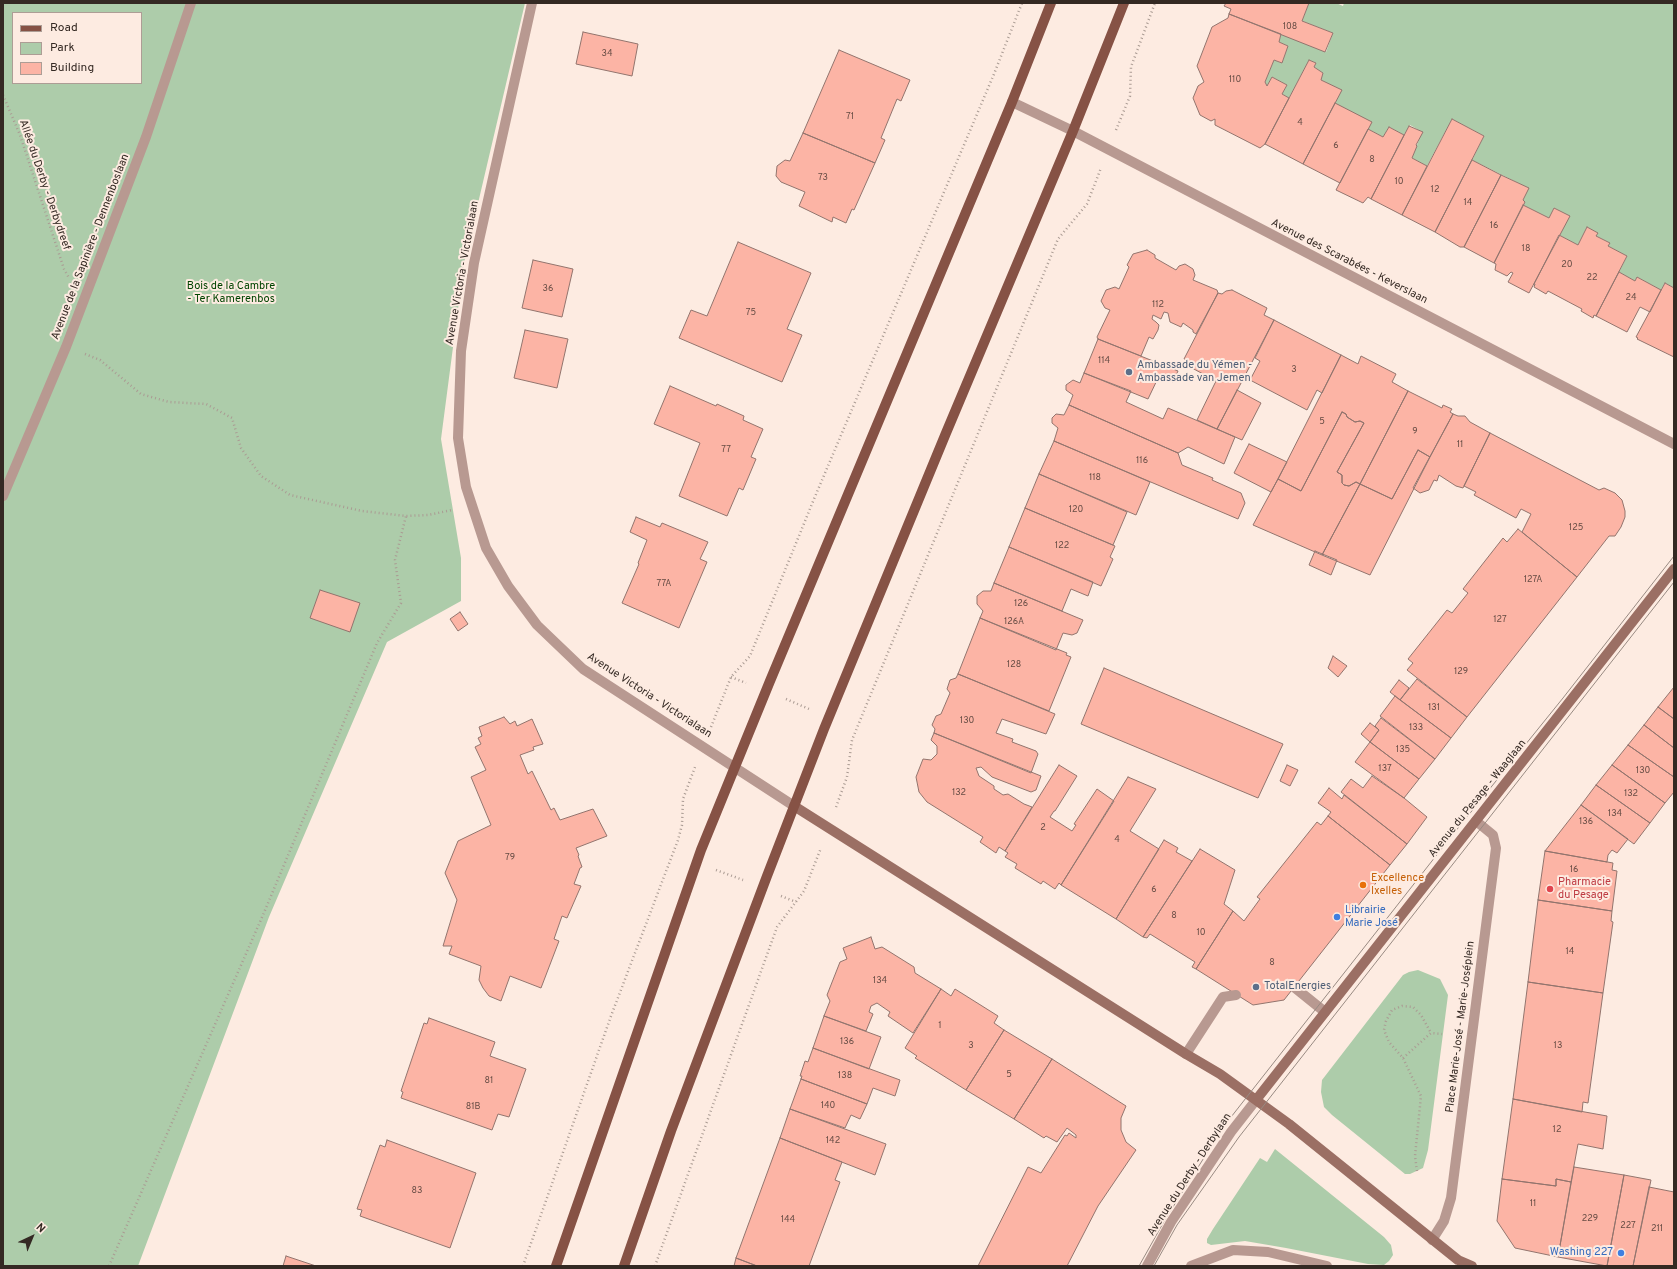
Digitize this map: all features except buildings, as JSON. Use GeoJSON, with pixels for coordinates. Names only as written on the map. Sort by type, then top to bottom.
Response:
{"type":"FeatureCollection","features":[{"type":"Feature","properties":{"kind":"main road"},"geometry":{"type":"LineString","coordinates":[[556,1266],[697,862],[766,691],[1012,102],[1051,3]]}},
{"type":"Feature","properties":{"kind":"main road"},"geometry":{"type":"LineString","coordinates":[[624,1266],[671,1131],[762,888],[829,717],[1073,131],[1124,3]]}},
{"type":"Feature","properties":{"kind":"street","name":"Avenue de la Sapinière - Dennenboslaan"},"geometry":{"type":"LineString","coordinates":[[3,496],[66,347],[146,137],[191,3]]}},
{"type":"Feature","properties":{"kind":"street","name":"Avenue Victoria - Victorialaan"},"geometry":{"type":"LineString","coordinates":[[532,3],[474,263],[461,351],[458,438],[466,487],[486,548],[508,586],[538,625],[583,669],[704,746],[794,806]]}},
{"type":"Feature","properties":{"kind":"street","name":"Avenue des Scarabées - Keverslaan"},"geometry":{"type":"LineString","coordinates":[[1012,102],[1073,131],[1674,444]]}},
{"type":"Feature","properties":{"kind":"street","name":"Avenue du Pesage - Waaglaan"},"geometry":{"type":"LineString","coordinates":[[1256,1100],[1674,569]]}},
{"type":"Feature","properties":{"kind":"street"},"geometry":{"type":"LineString","coordinates":[[794,806],[1220,1074],[1289,1124],[1458,1260],[1472,1266]]}},
{"type":"Feature","properties":{"kind":"street","name":"Place Marie-José - Marie-Joséplein"},"geometry":{"type":"LineString","coordinates":[[1432,1240],[1444,1221],[1451,1198],[1496,848],[1493,835],[1476,820]]}},
{"type":"Feature","properties":{"kind":"street"},"geometry":{"type":"LineString","coordinates":[[1294,987],[1325,1012]]}},
{"type":"Feature","properties":{"kind":"street"},"geometry":{"type":"LineString","coordinates":[[1186,1054],[1223,997],[1236,995]]}},
{"type":"Feature","properties":{"kind":"street","name":"Avenue du Derby - Derbylaan"},"geometry":{"type":"LineString","coordinates":[[1147,1266],[1171,1222],[1231,1132],[1256,1100]]}},
{"type":"Feature","properties":{"kind":"street"},"geometry":{"type":"LineString","coordinates":[[1191,1266],[1233,1250],[1268,1252],[1327,1266]]}},
{"type":"Feature","properties":{"kind":"path"},"geometry":{"type":"LineString","coordinates":[[523,1266],[611,1016],[673,853],[682,825],[682,799],[732,677],[750,656],[814,499],[991,81],[1022,3]]}},
{"type":"Feature","properties":{"kind":"path"},"geometry":{"type":"LineString","coordinates":[[655,1266],[777,928],[804,891],[848,777],[850,746],[1058,239],[1087,204],[1130,96],[1131,67],[1155,3]]}},
{"type":"Feature","properties":{"kind":"path","name":"Allée du Derby - Derbydreef"},"geometry":{"type":"LineString","coordinates":[[3,95],[20,135],[64,269],[83,302]]}},
{"type":"Feature","properties":{"kind":"path"},"geometry":{"type":"LineString","coordinates":[[66,347],[100,360],[141,394],[169,402],[206,404],[232,418],[241,448],[261,476],[290,495],[362,511],[406,516],[428,515],[472,505]]}},
{"type":"Feature","properties":{"kind":"path"},"geometry":{"type":"LineString","coordinates":[[109,1266],[263,915],[377,643],[401,603],[396,560],[406,516]]}},
{"type":"Feature","properties":{"kind":"path"},"geometry":{"type":"LineString","coordinates":[[732,677],[857,729]]}},
{"type":"Feature","properties":{"kind":"path"},"geometry":{"type":"LineString","coordinates":[[673,853],[796,902]]}},
{"type":"Feature","properties":{"kind":"path"},"geometry":{"type":"LineString","coordinates":[[1417,1171],[1414,1156],[1421,1096],[1404,1058],[1389,1042],[1384,1030],[1386,1021],[1392,1010],[1402,1006],[1413,1007],[1421,1015],[1431,1033]]}},
{"type":"Feature","properties":{"kind":"path"},"geometry":{"type":"LineString","coordinates":[[1404,1058],[1431,1033],[1442,1034]]}},
{"type":"Feature","properties":{"kind":"green space","name":"Bois de la Cambre - Ter Kamerenbos"},"geometry":{"type":"Polygon","coordinates":[[[3,3],[525,3],[464,263],[441,439],[461,558],[461,601],[387,642],[269,917],[138,1266],[3,1266],[3,3]]]}},
{"type":"Feature","properties":{"kind":"green space"},"geometry":{"type":"Polygon","coordinates":[[[1309,3],[1336,3],[1343,6],[1344,3],[1674,3],[1674,288],[1665,283],[1661,290],[1637,277],[1635,281],[1619,272],[1627,256],[1608,246],[1610,243],[1596,236],[1597,233],[1587,227],[1578,245],[1559,235],[1569,216],[1554,208],[1549,218],[1523,205],[1525,202],[1523,200],[1528,188],[1472,160],[1484,136],[1452,119],[1427,166],[1412,158],[1422,132],[1410,125],[1404,135],[1389,127],[1383,137],[1368,129],[1335,103],[1341,90],[1321,80],[1323,73],[1314,67],[1316,63],[1309,60],[1289,98],[1282,94],[1287,85],[1272,77],[1267,86],[1265,82],[1274,60],[1282,63],[1288,46],[1279,42],[1281,34],[1326,52],[1333,33],[1302,21],[1309,3]]]}},
{"type":"Feature","properties":{"kind":"green space"},"geometry":{"type":"Polygon","coordinates":[[[1418,970],[1440,979],[1448,995],[1428,1150],[1423,1168],[1410,1174],[1405,1174],[1332,1115],[1324,1107],[1321,1092],[1322,1080],[1403,975],[1418,970]]]}},
{"type":"Feature","properties":{"kind":"green space"},"geometry":{"type":"Polygon","coordinates":[[[1275,1149],[1384,1237],[1391,1245],[1393,1255],[1389,1261],[1384,1265],[1368,1264],[1245,1241],[1211,1245],[1207,1243],[1207,1239],[1213,1229],[1260,1158],[1267,1162],[1275,1149]]]}},
{"type":"Feature","properties":{"kind":"tram line"},"geometry":{"type":"LineString","coordinates":[[1139,1266],[1166,1218],[1224,1126],[1674,556]]}},
{"type":"Feature","properties":{"kind":"tram line"},"geometry":{"type":"LineString","coordinates":[[1154,1266],[1177,1225],[1239,1137],[1674,582]]}},
{"type":"Feature","properties":{"kind":"place","name":"Ambassade du Yémen - Ambassade van Jemen"},"geometry":{"type":"Point","coordinates":[1129,372]}},
{"type":"Feature","properties":{"kind":"place","name":"Excellence Ixelles"},"geometry":{"type":"Point","coordinates":[1363,885]}},
{"type":"Feature","properties":{"kind":"place","name":"Pharmacie du Pesage"},"geometry":{"type":"Point","coordinates":[1550,889]}},
{"type":"Feature","properties":{"kind":"place","name":"Librairie Marie José"},"geometry":{"type":"Point","coordinates":[1337,917]}},
{"type":"Feature","properties":{"kind":"place","name":"TotalEnergies"},"geometry":{"type":"Point","coordinates":[1256,987]}},
{"type":"Feature","properties":{"kind":"place","name":"Washing 227"},"geometry":{"type":"Point","coordinates":[1621,1253]}}]}
